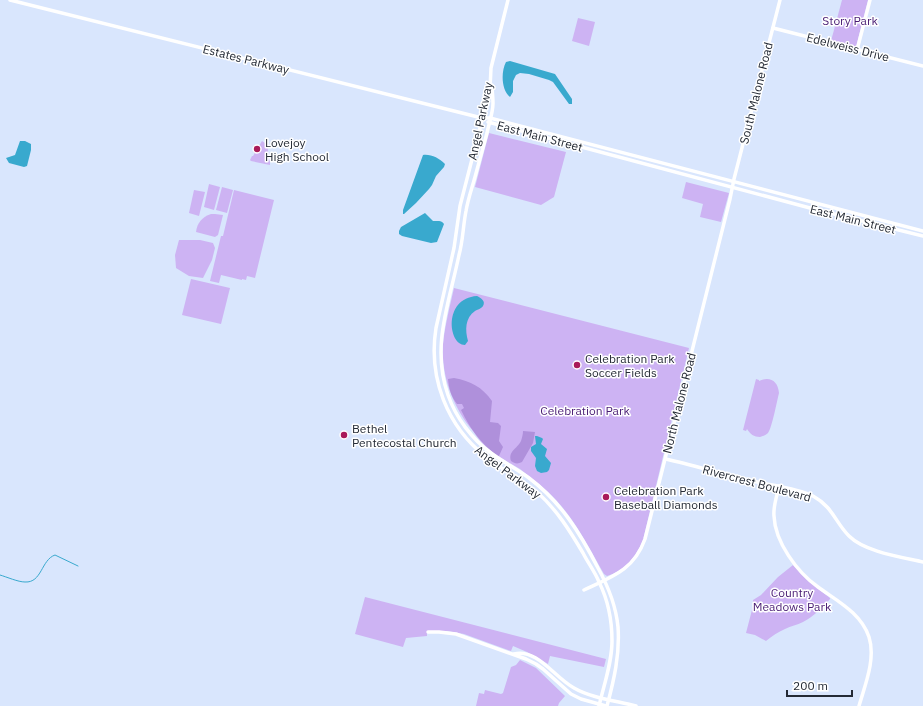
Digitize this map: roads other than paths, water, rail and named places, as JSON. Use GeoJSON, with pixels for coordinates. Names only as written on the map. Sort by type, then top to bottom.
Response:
{"type":"FeatureCollection","features":[{"type":"Feature","properties":{"kind":"main road","name":"Estates Parkway"},"geometry":{"type":"LineString","coordinates":[[10,0],[482,118]]}},
{"type":"Feature","properties":{"kind":"main road"},"geometry":{"type":"LineString","coordinates":[[490,74],[508,0]]}},
{"type":"Feature","properties":{"kind":"main road","name":"South Malone Road"},"geometry":{"type":"LineString","coordinates":[[733,187],[780,0]]}},
{"type":"Feature","properties":{"kind":"main road"},"geometry":{"type":"LineString","coordinates":[[857,50],[870,0]]}},
{"type":"Feature","properties":{"kind":"main road","name":"Edelweiss Drive"},"geometry":{"type":"LineString","coordinates":[[773,28],[923,66]]}},
{"type":"Feature","properties":{"kind":"main road","name":"Angel Parkway"},"geometry":{"type":"LineString","coordinates":[[490,74],[489,92],[460,206],[454,248],[436,328],[434,357],[435,372],[443,400],[456,426],[465,438],[487,458],[538,493],[558,513],[600,583],[607,605],[612,641],[608,674],[600,705]]}},
{"type":"Feature","properties":{"kind":"main road","name":"Angel Parkway"},"geometry":{"type":"LineString","coordinates":[[490,74],[493,102],[489,123],[466,209],[461,247],[442,334],[440,360],[444,383],[454,410],[470,433],[491,453],[518,470],[550,496],[576,528],[605,580],[611,596],[618,627],[617,661],[607,706]]}},
{"type":"Feature","properties":{"kind":"main road","name":"East Main Street"},"geometry":{"type":"LineString","coordinates":[[482,118],[490,118],[923,232]]}},
{"type":"Feature","properties":{"kind":"main road","name":"East Main Street"},"geometry":{"type":"LineString","coordinates":[[482,118],[489,123],[810,208],[923,236]]}},
{"type":"Feature","properties":{"kind":"main road"},"geometry":{"type":"LineString","coordinates":[[518,130],[537,133],[540,131]]}},
{"type":"Feature","properties":{"kind":"main road"},"geometry":{"type":"LineString","coordinates":[[588,149],[590,144]]}},
{"type":"Feature","properties":{"kind":"main road","name":"North Malone Road"},"geometry":{"type":"LineString","coordinates":[[584,590],[620,572],[631,563],[643,546],[733,187]]}},
{"type":"Feature","properties":{"kind":"main road"},"geometry":{"type":"LineString","coordinates":[[782,200],[783,194]]}},
{"type":"Feature","properties":{"kind":"main road"},"geometry":{"type":"LineString","coordinates":[[810,208],[812,202]]}},
{"type":"Feature","properties":{"kind":"main road","name":"Rivercrest Boulevard"},"geometry":{"type":"LineString","coordinates":[[666,459],[804,493],[818,499],[829,508],[842,528],[860,545],[923,562]]}},
{"type":"Feature","properties":{"kind":"main road"},"geometry":{"type":"LineString","coordinates":[[499,466],[502,461]]}},
{"type":"Feature","properties":{"kind":"main road"},"geometry":{"type":"LineString","coordinates":[[779,486],[774,507],[775,527],[777,535],[785,549],[798,568],[808,579],[854,614],[862,623],[869,637],[871,658],[860,706]]}},
{"type":"Feature","properties":{"kind":"main road"},"geometry":{"type":"LineString","coordinates":[[428,632],[456,634],[536,664],[573,688],[589,695],[636,706]]}},
{"type":"Feature","properties":{"kind":"main road"},"geometry":{"type":"LineString","coordinates":[[547,670],[571,694],[595,706]]}},
{"type":"Feature","properties":{"kind":"main road"},"geometry":{"type":"LineString","coordinates":[[581,699],[607,706]]}},
{"type":"Feature","properties":{"kind":"water"},"geometry":{"type":"Polygon","coordinates":[[[510,61],[555,74],[572,99],[572,104],[569,104],[553,82],[529,74],[520,73],[516,75],[513,81],[513,92],[510,97],[503,85],[503,70],[506,62],[510,61]]]}},
{"type":"Feature","properties":{"kind":"water"},"geometry":{"type":"Polygon","coordinates":[[[20,141],[25,141],[31,144],[27,166],[24,167],[9,163],[6,158],[15,155],[20,141]]]}},
{"type":"Feature","properties":{"kind":"water"},"geometry":{"type":"Polygon","coordinates":[[[423,155],[438,158],[445,164],[444,167],[436,176],[429,189],[403,214],[403,210],[423,155]]]}},
{"type":"Feature","properties":{"kind":"water"},"geometry":{"type":"Polygon","coordinates":[[[425,213],[433,221],[441,221],[444,224],[437,242],[431,243],[399,234],[401,227],[425,213]]]}},
{"type":"Feature","properties":{"kind":"water"},"geometry":{"type":"Polygon","coordinates":[[[477,296],[483,300],[484,304],[469,317],[466,329],[468,341],[465,345],[459,343],[452,330],[454,312],[458,304],[466,299],[477,296]]]}},
{"type":"Feature","properties":{"kind":"water"},"geometry":{"type":"Polygon","coordinates":[[[535,436],[543,439],[541,444],[547,449],[545,456],[551,463],[547,472],[541,473],[537,471],[535,466],[536,458],[531,451],[531,447],[536,444],[535,436]]]}},
{"type":"Feature","properties":{"kind":"waterway"},"geometry":{"type":"LineString","coordinates":[[0,575],[19,581],[31,581],[35,579],[47,561],[55,555],[78,566]]}},
{"type":"Feature","properties":{"kind":"place","name":"Lovejoy High School"},"geometry":{"type":"Point","coordinates":[257,149]}},
{"type":"Feature","properties":{"kind":"place","name":"Celebration Park Soccer Fields"},"geometry":{"type":"Point","coordinates":[577,365]}},
{"type":"Feature","properties":{"kind":"place","name":"Bethel Pentecostal Church"},"geometry":{"type":"Point","coordinates":[344,435]}},
{"type":"Feature","properties":{"kind":"place","name":"Celebration Park Baseball Diamonds"},"geometry":{"type":"Point","coordinates":[606,497]}},
{"type":"Feature","properties":{"kind":"park label","name":"Story Park"},"geometry":{"type":"Point","coordinates":[850,20]}},
{"type":"Feature","properties":{"kind":"park label","name":"Celebration Park"},"geometry":{"type":"Point","coordinates":[585,410]}},
{"type":"Feature","properties":{"kind":"park label","name":"Country Meadows Park"},"geometry":{"type":"Point","coordinates":[792,599]}}]}
